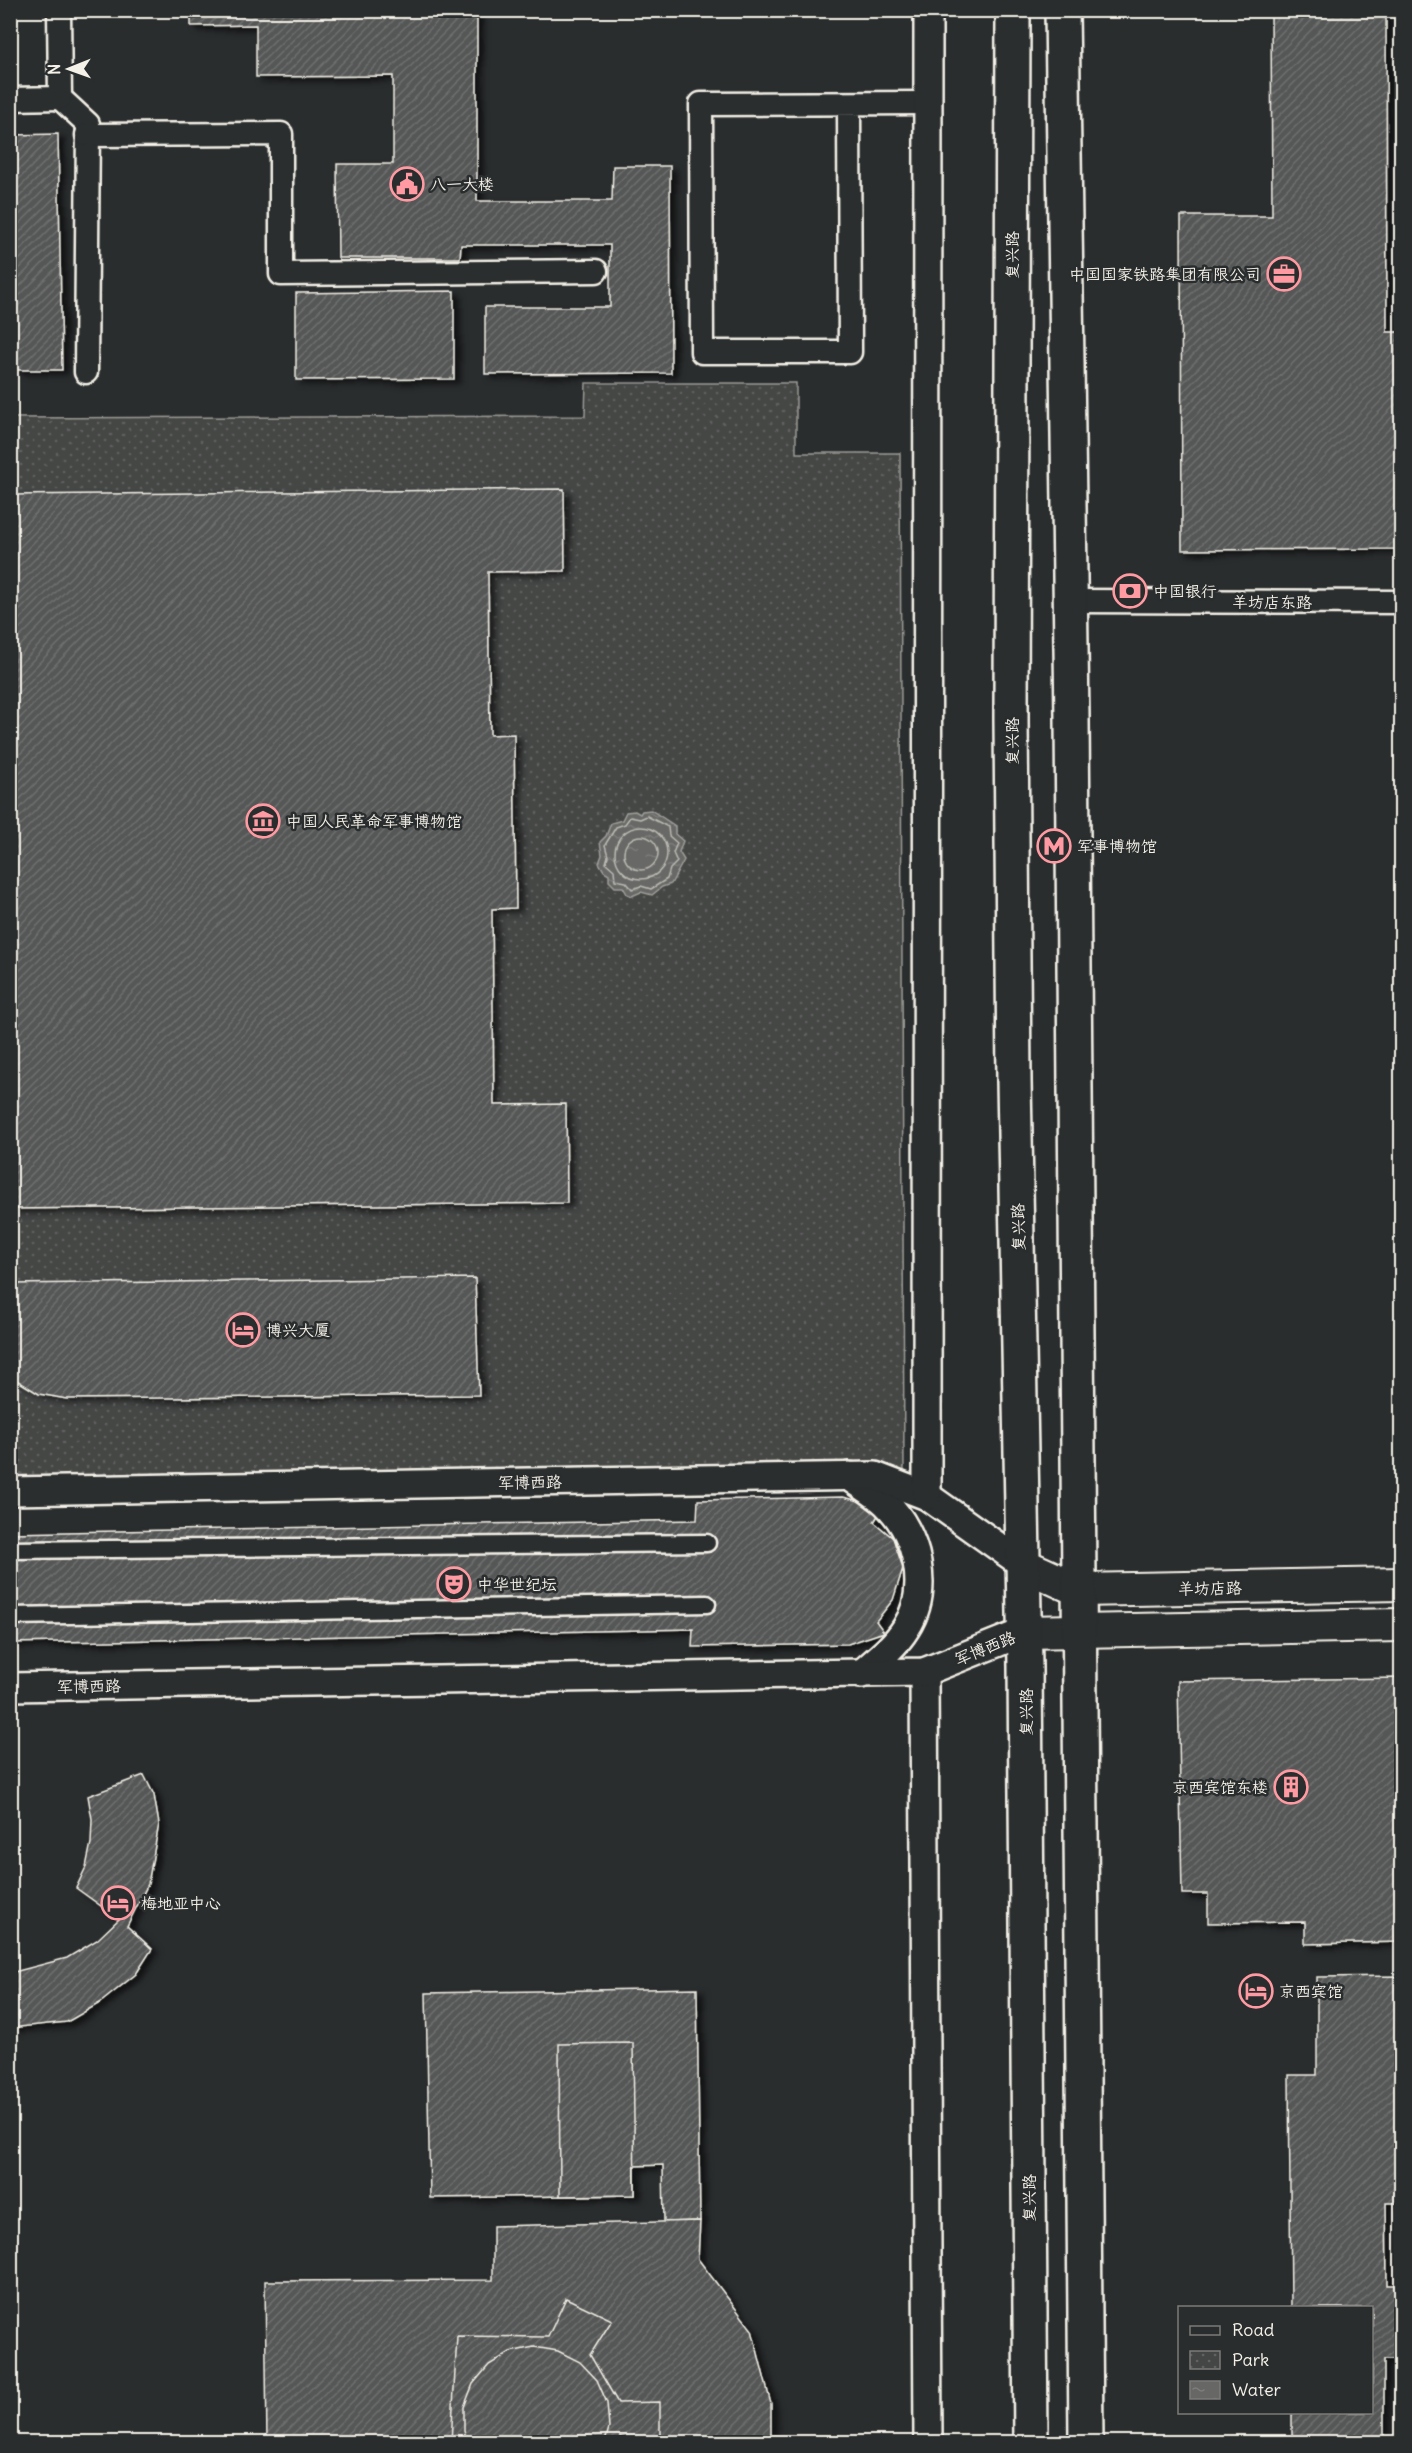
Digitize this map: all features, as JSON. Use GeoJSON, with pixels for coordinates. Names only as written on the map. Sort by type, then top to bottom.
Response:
{"type":"FeatureCollection","features":[{"type":"Feature","properties":{"kind":"highway","name":"复兴路"},"geometry":{"type":"LineString","coordinates":[[1013,10],[1011,730],[1014,1082],[1024,1565],[1031,2442]]}},
{"type":"Feature","properties":{"kind":"highway"},"geometry":{"type":"LineString","coordinates":[[1062,10],[1070,601],[1086,2442]]}},
{"type":"Feature","properties":{"kind":"main road","name":"羊坊店路"},"geometry":{"type":"LineString","coordinates":[[1024,1565],[1079,1590],[1401,1584]]}},
{"type":"Feature","properties":{"kind":"main road"},"geometry":{"type":"LineString","coordinates":[[1024,1632],[1401,1625]]}},
{"type":"Feature","properties":{"kind":"street"},"geometry":{"type":"LineString","coordinates":[[59,10],[60,98]]}},
{"type":"Feature","properties":{"kind":"street"},"geometry":{"type":"LineString","coordinates":[[927,1496],[928,10]]}},
{"type":"Feature","properties":{"kind":"street"},"geometry":{"type":"LineString","coordinates":[[10,99],[60,98],[88,124],[86,372]]}},
{"type":"Feature","properties":{"kind":"street"},"geometry":{"type":"LineString","coordinates":[[849,105],[850,352],[702,352],[701,104],[928,103]]}},
{"type":"Feature","properties":{"kind":"street"},"geometry":{"type":"LineString","coordinates":[[87,135],[281,134],[281,274],[596,271]]}},
{"type":"Feature","properties":{"kind":"street","name":"羊坊店东路"},"geometry":{"type":"LineString","coordinates":[[1070,601],[1401,602]]}},
{"type":"Feature","properties":{"kind":"street"},"geometry":{"type":"LineString","coordinates":[[849,1476],[888,1505],[909,1533],[918,1564],[917,1600],[907,1626],[886,1653],[861,1674]]}},
{"type":"Feature","properties":{"kind":"street","name":"军博西路"},"geometry":{"type":"LineString","coordinates":[[10,1491],[875,1476],[890,1479],[927,1496],[1024,1565]]}},
{"type":"Feature","properties":{"kind":"street"},"geometry":{"type":"LineString","coordinates":[[10,1550],[707,1543]]}},
{"type":"Feature","properties":{"kind":"street"},"geometry":{"type":"LineString","coordinates":[[10,1616],[708,1604]]}},
{"type":"Feature","properties":{"kind":"street","name":"军博西路"},"geometry":{"type":"LineString","coordinates":[[10,1687],[924,1672],[1024,1632]]}},
{"type":"Feature","properties":{"kind":"street"},"geometry":{"type":"LineString","coordinates":[[924,1672],[928,2442]]}},
{"type":"Feature","properties":{"kind":"green space","name":"中国人民革命军事博物馆"},"geometry":{"type":"Polygon","coordinates":[[[586,383],[796,383],[796,453],[900,453],[904,1476],[11,1479],[10,418],[585,416],[586,383]]]}},
{"type":"Feature","properties":{"kind":"water"},"geometry":{"type":"Polygon","coordinates":[[[651,810],[675,826],[675,834],[683,841],[679,852],[684,860],[671,884],[662,887],[652,895],[641,892],[632,896],[627,894],[623,887],[615,887],[609,881],[609,874],[599,863],[602,855],[600,842],[606,836],[611,823],[622,820],[626,812],[635,811],[640,814],[642,811],[651,810]]]}},
{"type":"Feature","properties":{"kind":"building","name":"八一大楼"},"geometry":{"type":"Polygon","coordinates":[[[191,10],[477,10],[477,201],[612,201],[613,166],[670,166],[671,373],[485,374],[485,307],[610,307],[610,245],[461,245],[460,258],[338,258],[337,164],[393,164],[393,76],[256,77],[256,25],[191,26],[191,10]]]}},
{"type":"Feature","properties":{"kind":"building","name":"中国国家铁路集团有限公司"},"geometry":{"type":"Polygon","coordinates":[[[1271,10],[1386,10],[1387,332],[1402,332],[1402,549],[1182,550],[1181,216],[1272,216],[1271,10]]]}},
{"type":"Feature","properties":{"kind":"building"},"geometry":{"type":"Polygon","coordinates":[[[58,134],[62,370],[15,370],[11,135],[58,134]]]}},
{"type":"Feature","properties":{"kind":"building"},"geometry":{"type":"Polygon","coordinates":[[[454,291],[454,379],[296,380],[296,293],[454,291]]]}},
{"type":"Feature","properties":{"kind":"building","name":"中国人民革命军事博物馆"},"geometry":{"type":"Polygon","coordinates":[[[564,489],[565,571],[488,572],[490,735],[514,734],[516,908],[492,909],[494,1105],[566,1104],[567,1203],[10,1209],[10,495],[564,489]]]}},
{"type":"Feature","properties":{"kind":"building","name":"博兴大厦"},"geometry":{"type":"Polygon","coordinates":[[[475,1278],[479,1395],[67,1399],[39,1394],[10,1376],[10,1284],[475,1278]]]}},
{"type":"Feature","properties":{"kind":"building","name":"中华世纪坛"},"geometry":{"type":"Polygon","coordinates":[[[843,1497],[864,1502],[880,1512],[874,1522],[893,1538],[903,1568],[893,1600],[876,1621],[884,1632],[848,1644],[692,1647],[693,1629],[10,1643],[10,1533],[697,1520],[698,1500],[843,1497]]]}},
{"type":"Feature","properties":{"kind":"building","name":"京西宾馆东楼"},"geometry":{"type":"Polygon","coordinates":[[[1402,1678],[1402,1942],[1305,1944],[1305,1922],[1208,1923],[1208,1894],[1182,1894],[1178,1681],[1402,1678]]]}},
{"type":"Feature","properties":{"kind":"building","name":"梅地亚中心"},"geometry":{"type":"Polygon","coordinates":[[[144,1775],[154,1795],[159,1824],[148,1884],[127,1926],[152,1949],[136,1974],[100,2003],[67,2022],[10,2028],[10,1973],[67,1958],[97,1940],[119,1919],[76,1888],[86,1867],[91,1843],[92,1819],[88,1796],[144,1775]]]}},
{"type":"Feature","properties":{"kind":"building"},"geometry":{"type":"Polygon","coordinates":[[[1402,1976],[1402,2203],[1386,2203],[1387,2285],[1402,2285],[1402,2359],[1384,2359],[1384,2442],[1292,2442],[1292,2414],[1373,2414],[1373,2306],[1291,2306],[1289,2075],[1317,2075],[1317,1977],[1402,1976]]]}},
{"type":"Feature","properties":{"kind":"building"},"geometry":{"type":"Polygon","coordinates":[[[697,1988],[700,2221],[664,2222],[663,2165],[635,2166],[635,2195],[430,2198],[426,1993],[697,1988]]]}},
{"type":"Feature","properties":{"kind":"building"},"geometry":{"type":"Polygon","coordinates":[[[633,2043],[635,2195],[560,2196],[559,2044],[633,2043]]]}},
{"type":"Feature","properties":{"kind":"building"},"geometry":{"type":"Polygon","coordinates":[[[700,2221],[698,2259],[752,2330],[771,2404],[771,2442],[267,2442],[265,2281],[493,2280],[493,2226],[700,2221]]]}},
{"type":"Feature","properties":{"kind":"building"},"geometry":{"type":"Polygon","coordinates":[[[566,2298],[612,2320],[590,2355],[618,2403],[660,2402],[660,2442],[641,2442],[620,2437],[619,2442],[451,2442],[457,2336],[548,2337],[566,2298]]]}},
{"type":"Feature","properties":{"kind":"building"},"geometry":{"type":"Polygon","coordinates":[[[534,2347],[558,2351],[580,2362],[597,2380],[607,2403],[609,2428],[605,2442],[467,2442],[464,2430],[464,2407],[473,2384],[489,2365],[510,2352],[534,2347]]]}},
{"type":"Feature","properties":{"kind":"place","name":"八一大楼"},"geometry":{"type":"Point","coordinates":[407,184]}},
{"type":"Feature","properties":{"kind":"place","name":"中国国家铁路集团有限公司"},"geometry":{"type":"Point","coordinates":[1284,274]}},
{"type":"Feature","properties":{"kind":"place","name":"中国银行"},"geometry":{"type":"Point","coordinates":[1130,591]}},
{"type":"Feature","properties":{"kind":"place","name":"中国人民革命军事博物馆"},"geometry":{"type":"Point","coordinates":[263,821]}},
{"type":"Feature","properties":{"kind":"place","name":"军事博物馆"},"geometry":{"type":"Point","coordinates":[1054,846]}},
{"type":"Feature","properties":{"kind":"place","name":"博兴大厦"},"geometry":{"type":"Point","coordinates":[243,1330]}},
{"type":"Feature","properties":{"kind":"place","name":"中华世纪坛"},"geometry":{"type":"Point","coordinates":[454,1584]}},
{"type":"Feature","properties":{"kind":"place","name":"京西宾馆东楼"},"geometry":{"type":"Point","coordinates":[1291,1787]}},
{"type":"Feature","properties":{"kind":"place","name":"梅地亚中心"},"geometry":{"type":"Point","coordinates":[118,1903]}},
{"type":"Feature","properties":{"kind":"place","name":"京西宾馆"},"geometry":{"type":"Point","coordinates":[1256,1991]}}]}
